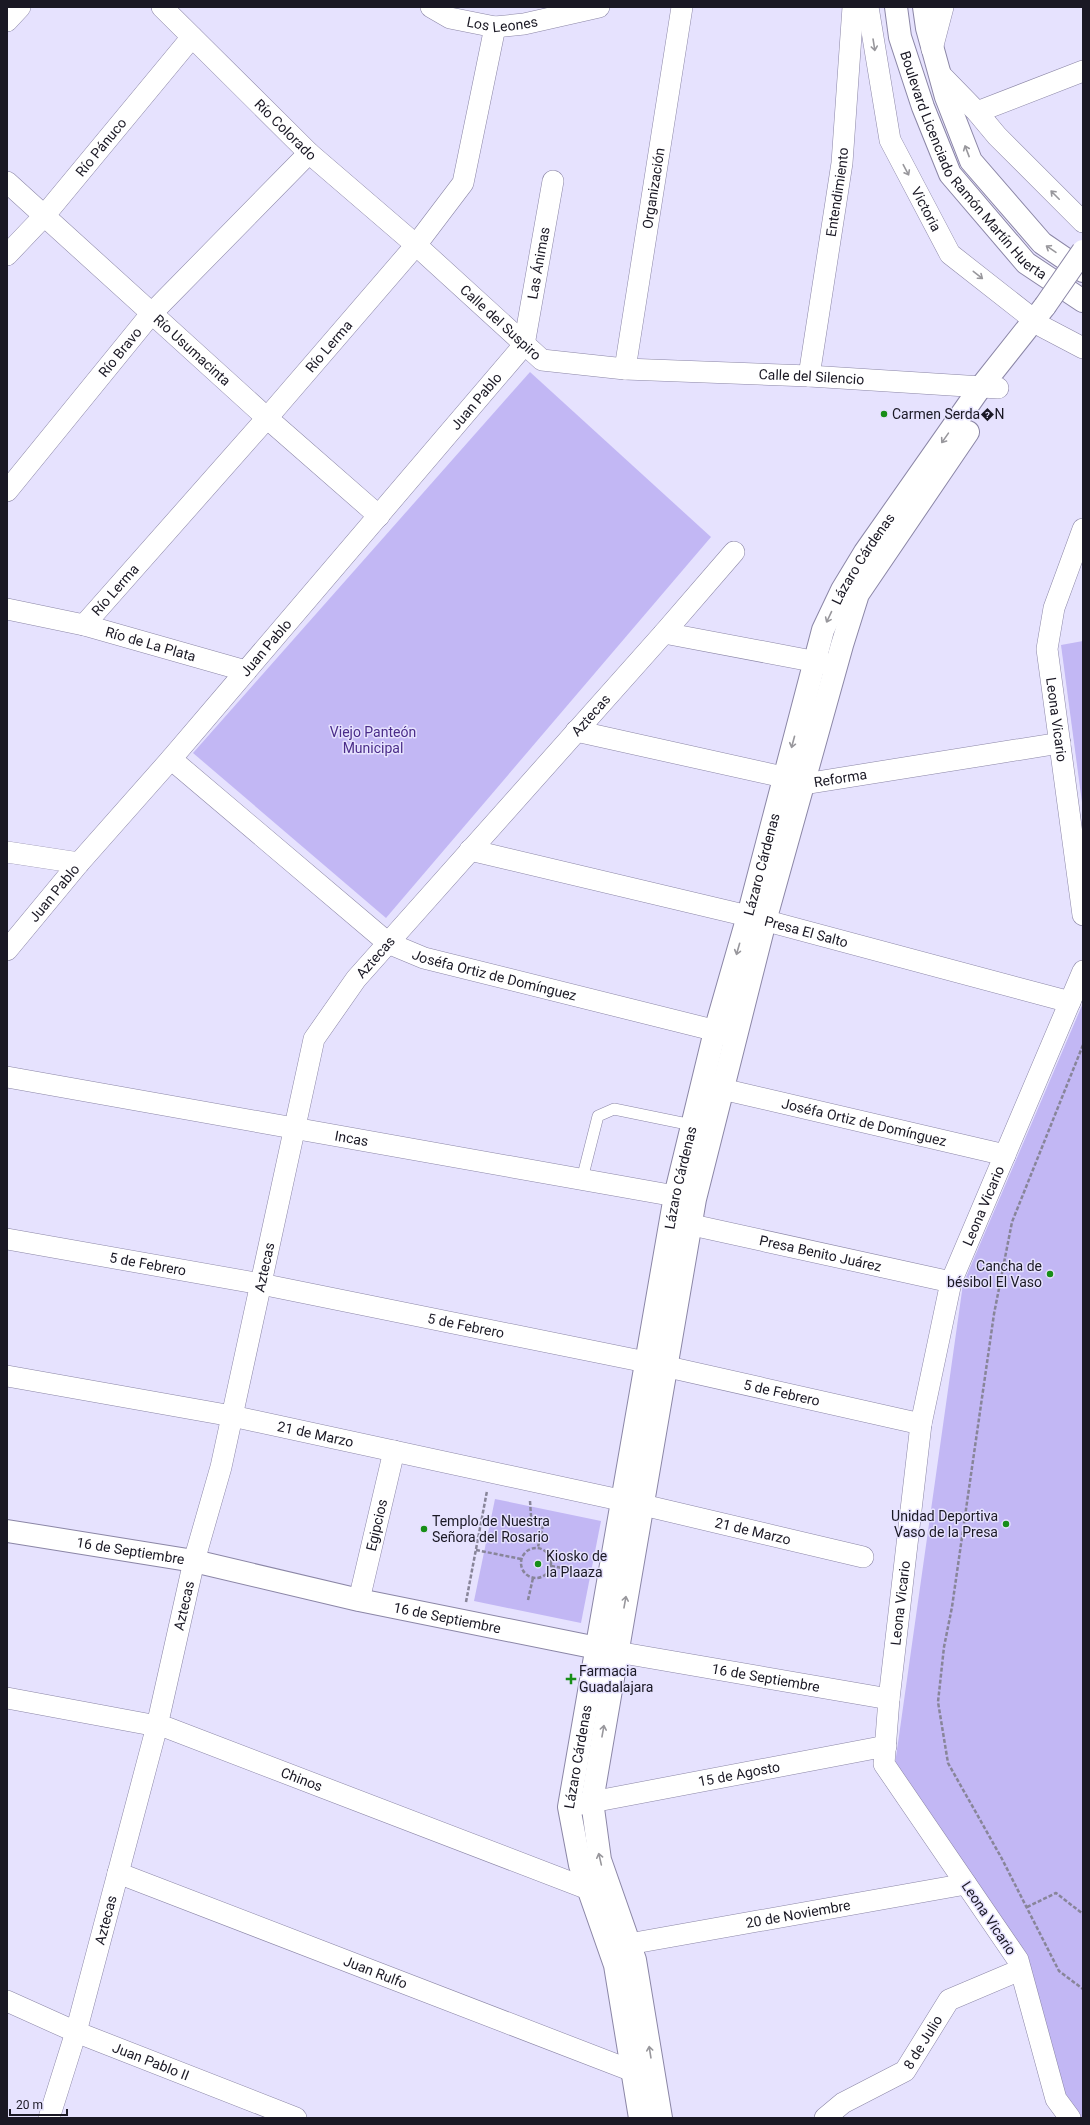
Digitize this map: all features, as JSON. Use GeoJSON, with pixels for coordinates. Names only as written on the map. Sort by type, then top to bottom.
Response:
{"type":"FeatureCollection","features":[{"type":"Feature","properties":{"kind":"street"},"geometry":{"type":"LineString","coordinates":[[7,21],[20,7]]}},
{"type":"Feature","properties":{"kind":"street","name":"Río Colorado"},"geometry":{"type":"LineString","coordinates":[[162,7],[309,153],[416,245]]}},
{"type":"Feature","properties":{"kind":"street","name":"Los Leones"},"geometry":{"type":"LineString","coordinates":[[431,7],[450,18],[495,28],[524,24],[599,7]]}},
{"type":"Feature","properties":{"kind":"street","name":"Organización"},"geometry":{"type":"LineString","coordinates":[[625,369],[682,7]]}},
{"type":"Feature","properties":{"kind":"street","name":"Entendimiento"},"geometry":{"type":"LineString","coordinates":[[809,376],[842,163],[853,7]]}},
{"type":"Feature","properties":{"kind":"street","name":"Victoria"},"geometry":{"type":"LineString","coordinates":[[868,7],[890,140],[950,254],[1044,316],[1083,348]]}},
{"type":"Feature","properties":{"kind":"street","name":"Boulevard Licenciado Ramón Martín Huerta"},"geometry":{"type":"LineString","coordinates":[[896,7],[900,36],[922,106],[950,174],[1026,263],[1083,301]]}},
{"type":"Feature","properties":{"kind":"street","name":"Boulevard Licenciado Ramón Martín Huerta"},"geometry":{"type":"LineString","coordinates":[[924,7],[932,49],[946,97],[971,161],[1042,243],[1083,271]]}},
{"type":"Feature","properties":{"kind":"street"},"geometry":{"type":"LineString","coordinates":[[932,49],[943,7]]}},
{"type":"Feature","properties":{"kind":"street","name":"Río Lerma"},"geometry":{"type":"LineString","coordinates":[[84,625],[267,418],[416,245],[463,183],[495,28]]}},
{"type":"Feature","properties":{"kind":"street","name":"Río Pánuco"},"geometry":{"type":"LineString","coordinates":[[7,254],[44,216],[192,37]]}},
{"type":"Feature","properties":{"kind":"street"},"geometry":{"type":"LineString","coordinates":[[977,112],[1083,71]]}},
{"type":"Feature","properties":{"kind":"street"},"geometry":{"type":"LineString","coordinates":[[940,74],[977,112],[996,136],[1083,222]]}},
{"type":"Feature","properties":{"kind":"street","name":"Río Bravo"},"geometry":{"type":"LineString","coordinates":[[7,491],[151,314],[309,153]]}},
{"type":"Feature","properties":{"kind":"street","name":"Las Ánimas"},"geometry":{"type":"LineString","coordinates":[[524,344],[553,181]]}},
{"type":"Feature","properties":{"kind":"street","name":"Río Usumacinta"},"geometry":{"type":"LineString","coordinates":[[7,182],[151,314],[378,516]]}},
{"type":"Feature","properties":{"kind":"street","name":"Calle del Suspiro"},"geometry":{"type":"LineString","coordinates":[[416,245],[542,360],[625,369]]}},
{"type":"Feature","properties":{"kind":"street"},"geometry":{"type":"LineString","coordinates":[[1044,316],[1083,251]]}},
{"type":"Feature","properties":{"kind":"street"},"geometry":{"type":"LineString","coordinates":[[1044,316],[1083,275]]}},
{"type":"Feature","properties":{"kind":"street","name":"Lázaro Cárdenas"},"geometry":{"type":"LineString","coordinates":[[685,1198],[722,1089],[736,1036],[783,777],[814,661],[826,624],[842,590],[865,552],[1044,316]]}},
{"type":"Feature","properties":{"kind":"street","name":"Juan Pablo"},"geometry":{"type":"LineString","coordinates":[[7,950],[79,863],[171,759],[524,344]]}},
{"type":"Feature","properties":{"kind":"street","name":"Calle del Silencio"},"geometry":{"type":"LineString","coordinates":[[625,369],[809,376],[989,388]]}},
{"type":"Feature","properties":{"kind":"street","name":"Lázaro Cárdenas"},"geometry":{"type":"LineString","coordinates":[[640,2118],[615,1965],[580,1865],[569,1807],[607,1650],[681,1223],[692,1125],[715,1031],[757,919],[804,784],[836,666],[858,594],[989,388]]}},
{"type":"Feature","properties":{"kind":"street","name":"Leona Vicario"},"geometry":{"type":"LineString","coordinates":[[1083,529],[1054,608],[1047,649],[1083,915]]}},
{"type":"Feature","properties":{"kind":"street","name":"Aztecas"},"geometry":{"type":"LineString","coordinates":[[49,2118],[76,2032],[157,1726],[194,1561],[221,1467],[314,1039],[356,978],[664,633],[734,552]]}},
{"type":"Feature","properties":{"kind":"street","name":"Río de La Plata"},"geometry":{"type":"LineString","coordinates":[[7,609],[84,625],[246,671]]}},
{"type":"Feature","properties":{"kind":"street"},"geometry":{"type":"LineString","coordinates":[[664,633],[836,666]]}},
{"type":"Feature","properties":{"kind":"street","name":"Reforma"},"geometry":{"type":"LineString","coordinates":[[576,731],[783,777],[804,784],[1060,742]]}},
{"type":"Feature","properties":{"kind":"street","name":"Joséfa Ortiz de Domínguez"},"geometry":{"type":"LineString","coordinates":[[171,759],[388,943],[424,958],[736,1036]]}},
{"type":"Feature","properties":{"kind":"street","name":"Presa El Salto"},"geometry":{"type":"LineString","coordinates":[[470,850],[757,919],[1070,1002]]}},
{"type":"Feature","properties":{"kind":"street"},"geometry":{"type":"LineString","coordinates":[[7,852],[79,863]]}},
{"type":"Feature","properties":{"kind":"street","name":"Leona Vicario"},"geometry":{"type":"LineString","coordinates":[[1070,2118],[1056,2099],[1018,1960],[884,1764],[889,1699],[921,1424],[951,1282],[1083,971]]}},
{"type":"Feature","properties":{"kind":"street","name":"Incas"},"geometry":{"type":"LineString","coordinates":[[7,1077],[685,1198]]}},
{"type":"Feature","properties":{"kind":"street","name":"Joséfa Ortiz de Domínguez"},"geometry":{"type":"LineString","coordinates":[[722,1089],[1005,1155]]}},
{"type":"Feature","properties":{"kind":"street","name":"Presa Benito Juárez"},"geometry":{"type":"LineString","coordinates":[[681,1223],[951,1282]]}},
{"type":"Feature","properties":{"kind":"street","name":"5 de Febrero"},"geometry":{"type":"LineString","coordinates":[[7,1239],[261,1284],[656,1365],[921,1424]]}},
{"type":"Feature","properties":{"kind":"street","name":"21 de Marzo"},"geometry":{"type":"LineString","coordinates":[[7,1376],[232,1416],[632,1503],[863,1557]]}},
{"type":"Feature","properties":{"kind":"street","name":"Egipcios"},"geometry":{"type":"LineString","coordinates":[[359,1600],[394,1451]]}},
{"type":"Feature","properties":{"kind":"street","name":"16 de Septiembre"},"geometry":{"type":"LineString","coordinates":[[7,1531],[194,1561],[359,1600],[607,1650],[889,1699]]}},
{"type":"Feature","properties":{"kind":"street","name":"Lázaro Cárdenas"},"geometry":{"type":"LineString","coordinates":[[607,1650],[592,1801],[600,1860],[635,1960],[661,2118]]}},
{"type":"Feature","properties":{"kind":"street","name":"Chinos"},"geometry":{"type":"LineString","coordinates":[[7,1698],[168,1728],[588,1889],[612,1894]]}},
{"type":"Feature","properties":{"kind":"street","name":"15 de Agosto"},"geometry":{"type":"LineString","coordinates":[[569,1807],[592,1801],[886,1746]]}},
{"type":"Feature","properties":{"kind":"street","name":"Juan Rulfo"},"geometry":{"type":"LineString","coordinates":[[118,1873],[632,2072],[654,2079]]}},
{"type":"Feature","properties":{"kind":"street","name":"20 de Noviembre"},"geometry":{"type":"LineString","coordinates":[[609,1948],[966,1884]]}},
{"type":"Feature","properties":{"kind":"street","name":"8 de Julio"},"geometry":{"type":"LineString","coordinates":[[825,2118],[843,2103],[904,2070],[949,2000],[1020,1970]]}},
{"type":"Feature","properties":{"kind":"street","name":"Juan Pablo II"},"geometry":{"type":"LineString","coordinates":[[7,2001],[76,2032],[296,2118]]}},
{"type":"Feature","properties":{"kind":"lane"},"geometry":{"type":"LineString","coordinates":[[582,1179],[598,1116],[614,1109],[692,1125]]}},
{"type":"Feature","properties":{"kind":"path"},"geometry":{"type":"LineString","coordinates":[[1083,1045],[1012,1222],[994,1314],[952,1607],[944,1647],[938,1702],[948,1763],[1027,1907],[1059,1971],[1083,1989]]}},
{"type":"Feature","properties":{"kind":"path"},"geometry":{"type":"LineString","coordinates":[[477,1624],[474,1612],[465,1605],[492,1472]]}},
{"type":"Feature","properties":{"kind":"path"},"geometry":{"type":"LineString","coordinates":[[535,1482],[529,1508],[531,1516],[543,1525],[538,1547]]}},
{"type":"Feature","properties":{"kind":"path"},"geometry":{"type":"LineString","coordinates":[[538,1547],[543,1549],[550,1556],[551,1566],[546,1575],[533,1578],[523,1571],[522,1559],[529,1549],[538,1547]]}},
{"type":"Feature","properties":{"kind":"path"},"geometry":{"type":"LineString","coordinates":[[476,1550],[522,1559]]}},
{"type":"Feature","properties":{"kind":"path"},"geometry":{"type":"LineString","coordinates":[[551,1566],[593,1574],[593,1578]]}},
{"type":"Feature","properties":{"kind":"path"},"geometry":{"type":"LineString","coordinates":[[528,1600],[533,1578]]}},
{"type":"Feature","properties":{"kind":"path"},"geometry":{"type":"LineString","coordinates":[[1027,1907],[1056,1893],[1083,1914]]}},
{"type":"Feature","properties":{"kind":"green space","name":"Viejo Panteón Municipal"},"geometry":{"type":"Polygon","coordinates":[[[530,372],[711,537],[386,918],[193,753],[530,372]]]}},
{"type":"Feature","properties":{"kind":"green space"},"geometry":{"type":"Polygon","coordinates":[[[1083,641],[1083,810],[1061,645],[1083,641]]]}},
{"type":"Feature","properties":{"kind":"green space","name":"Unidad Deportiva Vaso de la Presa"},"geometry":{"type":"Polygon","coordinates":[[[1083,1003],[1083,2118],[1079,2118],[1063,2098],[1025,1966],[895,1764],[963,1284],[1083,1003]]]}},
{"type":"Feature","properties":{"kind":"green space"},"geometry":{"type":"Polygon","coordinates":[[[495,1499],[601,1521],[581,1623],[474,1601],[495,1499]]]}},
{"type":"Feature","properties":{"kind":"place","name":"Carmen Serda�N"},"geometry":{"type":"Point","coordinates":[884,414]}},
{"type":"Feature","properties":{"kind":"place","name":"Cancha de bésibol El Vaso"},"geometry":{"type":"Point","coordinates":[1050,1274]}},
{"type":"Feature","properties":{"kind":"place","name":"Unidad Deportiva Vaso de la Presa"},"geometry":{"type":"Point","coordinates":[1006,1524]}},
{"type":"Feature","properties":{"kind":"place","name":"Templo de Nuestra Señora del Rosario"},"geometry":{"type":"Point","coordinates":[424,1529]}},
{"type":"Feature","properties":{"kind":"place","name":"Kiosko de la Plaaza"},"geometry":{"type":"Point","coordinates":[538,1564]}},
{"type":"Feature","properties":{"kind":"place","name":"Farmacia Guadalajara"},"geometry":{"type":"Point","coordinates":[571,1679]}}]}
